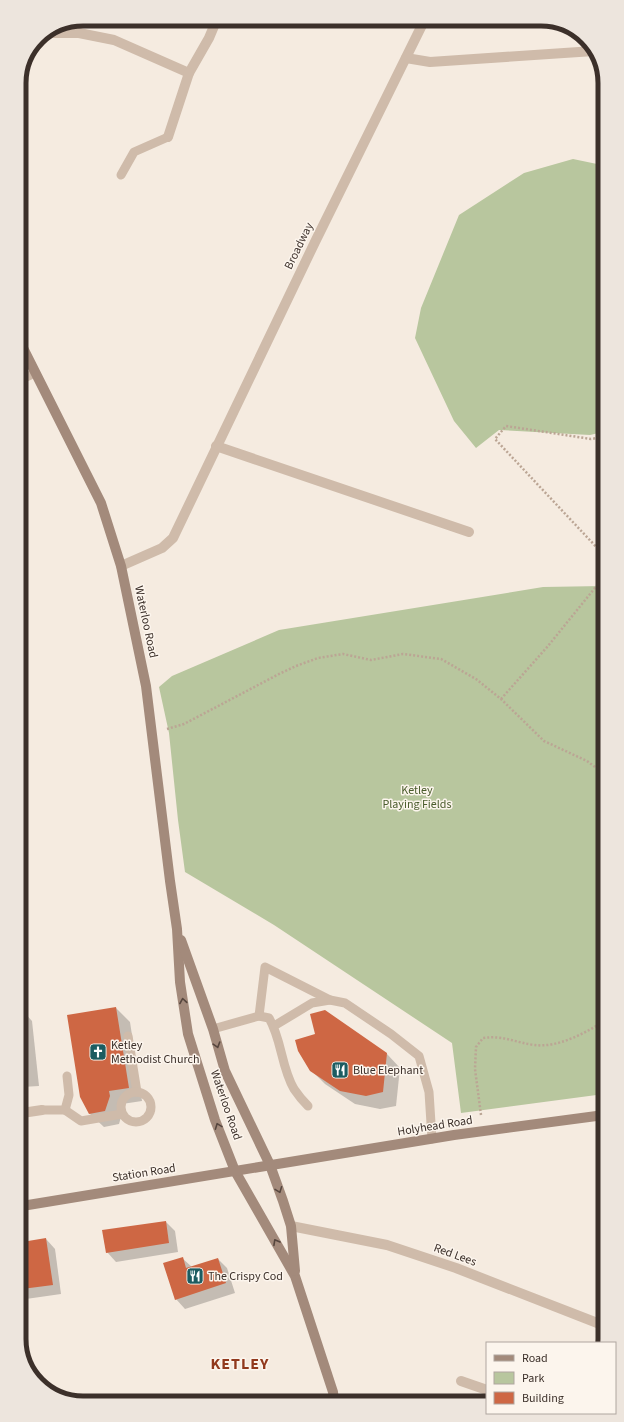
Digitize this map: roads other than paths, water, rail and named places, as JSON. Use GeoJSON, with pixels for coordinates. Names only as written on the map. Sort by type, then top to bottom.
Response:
{"type":"FeatureCollection","features":[{"type":"Feature","properties":{"kind":"street"},"geometry":{"type":"LineString","coordinates":[[168,137],[189,73],[214,26]]}},
{"type":"Feature","properties":{"kind":"street","name":"Broadway"},"geometry":{"type":"LineString","coordinates":[[121,566],[162,548],[173,538],[314,242],[422,26]]}},
{"type":"Feature","properties":{"kind":"street"},"geometry":{"type":"LineString","coordinates":[[56,33],[79,33],[114,40],[189,73]]}},
{"type":"Feature","properties":{"kind":"street"},"geometry":{"type":"LineString","coordinates":[[406,58],[430,62],[588,51]]}},
{"type":"Feature","properties":{"kind":"street","name":"Waterloo Road"},"geometry":{"type":"LineString","coordinates":[[26,355],[101,503],[121,566],[146,686],[177,929],[180,982],[188,1034],[216,1120],[236,1171],[295,1276],[333,1396]]}},
{"type":"Feature","properties":{"kind":"street"},"geometry":{"type":"LineString","coordinates":[[216,446],[469,532]]}},
{"type":"Feature","properties":{"kind":"street","name":"Waterloo Road"},"geometry":{"type":"LineString","coordinates":[[177,929],[225,1071],[270,1165],[283,1201],[291,1226],[295,1276]]}},
{"type":"Feature","properties":{"kind":"street"},"geometry":{"type":"LineString","coordinates":[[26,1113],[42,1110]]}},
{"type":"Feature","properties":{"kind":"street","name":"Holyhead Road"},"geometry":{"type":"LineString","coordinates":[[270,1165],[483,1131],[598,1116]]}},
{"type":"Feature","properties":{"kind":"street","name":"Station Road"},"geometry":{"type":"LineString","coordinates":[[26,1205],[270,1165]]}},
{"type":"Feature","properties":{"kind":"street","name":"Red Lees"},"geometry":{"type":"LineString","coordinates":[[291,1226],[388,1245],[456,1268],[598,1323]]}},
{"type":"Feature","properties":{"kind":"street"},"geometry":{"type":"LineString","coordinates":[[461,1381],[486,1390]]}},
{"type":"Feature","properties":{"kind":"lane"},"geometry":{"type":"LineString","coordinates":[[121,175],[134,152],[168,137]]}},
{"type":"Feature","properties":{"kind":"lane"},"geometry":{"type":"LineString","coordinates":[[26,377],[34,373]]}},
{"type":"Feature","properties":{"kind":"lane"},"geometry":{"type":"LineString","coordinates":[[259,1016],[265,967],[330,1000],[345,1003],[391,1034],[419,1056],[429,1092],[432,1139]]}},
{"type":"Feature","properties":{"kind":"lane"},"geometry":{"type":"LineString","coordinates":[[274,1026],[312,1004],[330,1000]]}},
{"type":"Feature","properties":{"kind":"lane"},"geometry":{"type":"LineString","coordinates":[[212,1029],[259,1016],[269,1018],[274,1026],[294,1089],[308,1106]]}},
{"type":"Feature","properties":{"kind":"lane"},"geometry":{"type":"LineString","coordinates":[[128,1036],[137,1092]]}},
{"type":"Feature","properties":{"kind":"lane"},"geometry":{"type":"LineString","coordinates":[[65,1110],[69,1095],[67,1076]]}},
{"type":"Feature","properties":{"kind":"lane"},"geometry":{"type":"LineString","coordinates":[[132,1093],[142,1093],[150,1100],[152,1109],[150,1114],[143,1121],[134,1122],[125,1118],[122,1114],[121,1109],[124,1098],[132,1093]]}},
{"type":"Feature","properties":{"kind":"lane"},"geometry":{"type":"LineString","coordinates":[[42,1110],[65,1110],[81,1121],[122,1114]]}},
{"type":"Feature","properties":{"kind":"place","name":"Ketley Methodist Church"},"geometry":{"type":"Point","coordinates":[98,1052]}},
{"type":"Feature","properties":{"kind":"place","name":"Blue Elephant"},"geometry":{"type":"Point","coordinates":[340,1070]}},
{"type":"Feature","properties":{"kind":"place","name":"The Crispy Cod"},"geometry":{"type":"Point","coordinates":[195,1276]}},
{"type":"Feature","properties":{"kind":"district","name":"KETLEY"},"geometry":{"type":"Point","coordinates":[240,1364]}},
{"type":"Feature","properties":{"kind":"park label","name":"Ketley Playing Fields"},"geometry":{"type":"Point","coordinates":[417,797]}}]}
